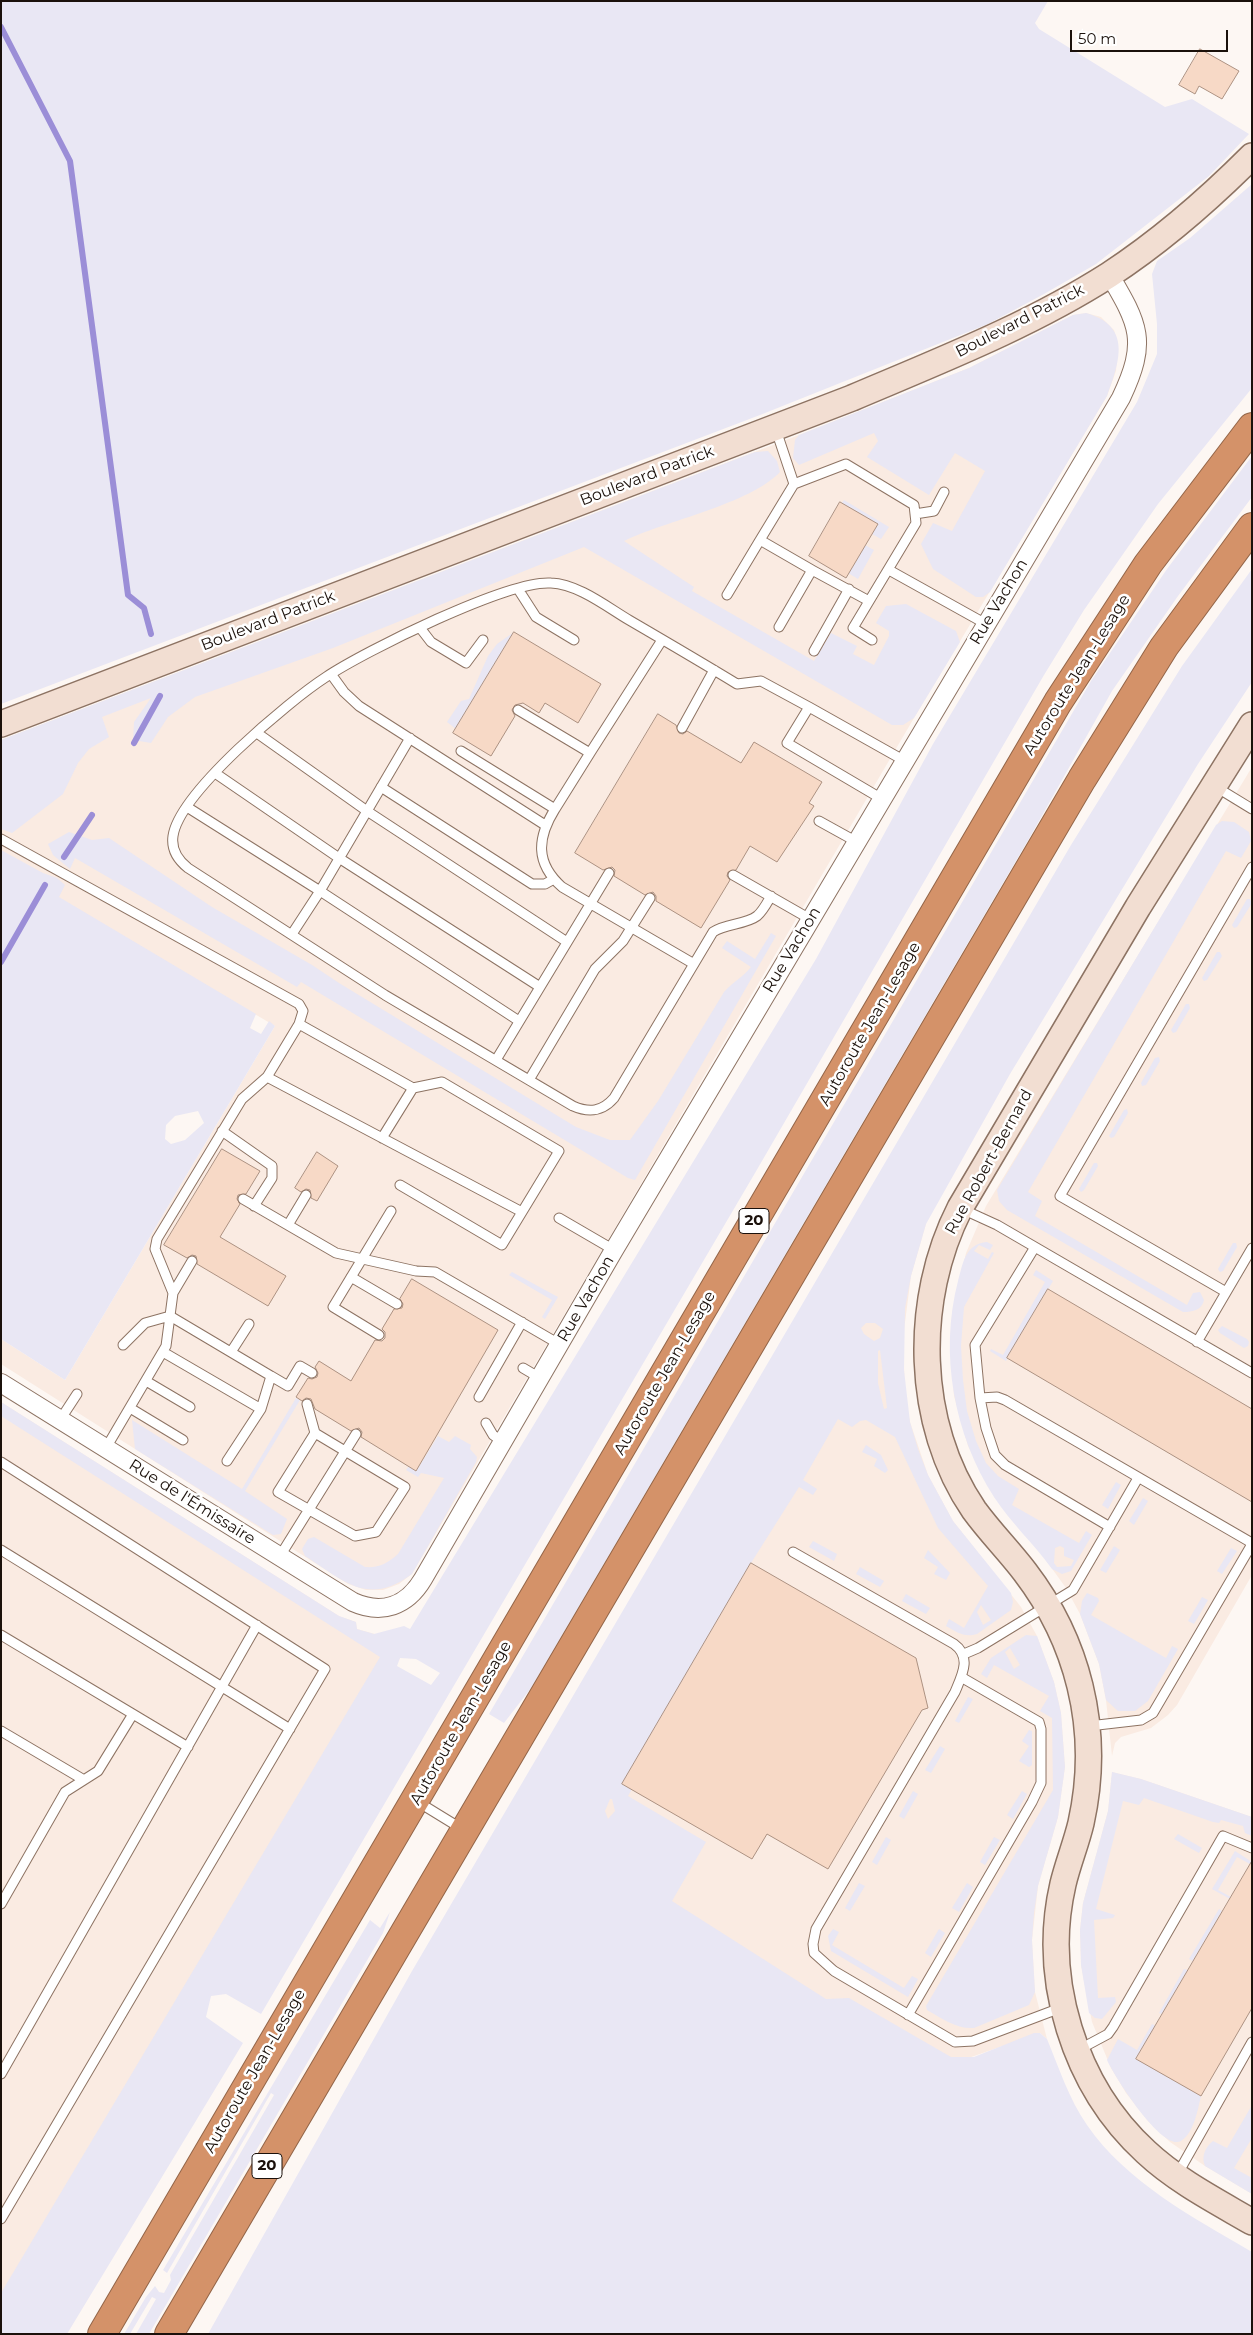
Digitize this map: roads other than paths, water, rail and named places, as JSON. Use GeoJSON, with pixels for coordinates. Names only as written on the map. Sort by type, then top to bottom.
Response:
{"type":"FeatureCollection","features":[{"type":"Feature","properties":{"kind":"highway","name":"Autoroute Jean-Lesage"},"geometry":{"type":"LineString","coordinates":[[102,2334],[416,1801],[1058,702],[1148,564],[1252,427]]}},
{"type":"Feature","properties":{"kind":"highway","name":"20"},"geometry":{"type":"LineString","coordinates":[[169,2334],[1094,760],[1164,647],[1252,527]]}},
{"type":"Feature","properties":{"kind":"street","name":"Boulevard Patrick"},"geometry":{"type":"LineString","coordinates":[[1,724],[852,398],[972,347],[1060,303],[1110,274],[1187,216],[1252,156]]}},
{"type":"Feature","properties":{"kind":"street","name":"Rue Vachon"},"geometry":{"type":"LineString","coordinates":[[387,1608],[407,1599],[420,1585],[614,1250],[1121,398],[1132,372],[1138,345],[1138,329],[1131,310],[1110,274]]}},
{"type":"Feature","properties":{"kind":"street","name":"Rue Robert-Bernard"},"geometry":{"type":"LineString","coordinates":[[1252,725],[1056,1043],[960,1208],[941,1252],[930,1306],[928,1375],[934,1414],[945,1455],[962,1491],[983,1522],[1025,1572],[1048,1606],[1067,1644],[1075,1668],[1087,1726],[1088,1764],[1084,1808],[1063,1884],[1057,1925],[1057,1963],[1063,2007],[1077,2050],[1096,2086],[1119,2122],[1146,2152],[1177,2176],[1252,2222]]}},
{"type":"Feature","properties":{"kind":"street","name":"Rue de l'Émissaire"},"geometry":{"type":"LineString","coordinates":[[1,1383],[354,1602],[373,1608],[387,1608]]}},
{"type":"Feature","properties":{"kind":"lane"},"geometry":{"type":"LineString","coordinates":[[775,427],[794,484]]}},
{"type":"Feature","properties":{"kind":"lane"},"geometry":{"type":"LineString","coordinates":[[727,595],[794,484],[846,464],[914,505],[916,523],[853,628],[872,640]]}},
{"type":"Feature","properties":{"kind":"lane"},"geometry":{"type":"LineString","coordinates":[[915,514],[934,511],[944,492]]}},
{"type":"Feature","properties":{"kind":"lane"},"geometry":{"type":"LineString","coordinates":[[760,540],[870,601]]}},
{"type":"Feature","properties":{"kind":"lane"},"geometry":{"type":"LineString","coordinates":[[779,626],[812,570]]}},
{"type":"Feature","properties":{"kind":"lane"},"geometry":{"type":"LineString","coordinates":[[889,570],[986,624]]}},
{"type":"Feature","properties":{"kind":"lane"},"geometry":{"type":"LineString","coordinates":[[771,896],[759,914],[752,919],[718,928],[713,932],[607,1106],[598,1110],[581,1109],[386,995],[180,862],[172,844],[173,834],[187,807],[215,773],[293,699],[365,654],[472,605],[518,589],[544,583],[563,585],[595,600],[737,684],[762,681],[905,761]]}},
{"type":"Feature","properties":{"kind":"lane"},"geometry":{"type":"LineString","coordinates":[[518,589],[536,617],[574,640]]}},
{"type":"Feature","properties":{"kind":"lane"},"geometry":{"type":"LineString","coordinates":[[814,651],[849,589]]}},
{"type":"Feature","properties":{"kind":"lane"},"geometry":{"type":"LineString","coordinates":[[421,629],[431,642],[466,663],[483,640]]}},
{"type":"Feature","properties":{"kind":"lane"},"geometry":{"type":"LineString","coordinates":[[662,640],[554,809],[541,837],[541,849],[544,864],[554,879],[590,903],[694,964]]}},
{"type":"Feature","properties":{"kind":"lane"},"geometry":{"type":"LineString","coordinates":[[682,728],[714,670]]}},
{"type":"Feature","properties":{"kind":"lane"},"geometry":{"type":"LineString","coordinates":[[331,674],[351,699],[545,825]]}},
{"type":"Feature","properties":{"kind":"lane"},"geometry":{"type":"LineString","coordinates":[[809,707],[787,743],[882,799]]}},
{"type":"Feature","properties":{"kind":"lane"},"geometry":{"type":"LineString","coordinates":[[518,710],[590,753]]}},
{"type":"Feature","properties":{"kind":"lane"},"geometry":{"type":"LineString","coordinates":[[257,733],[367,811],[567,942]]}},
{"type":"Feature","properties":{"kind":"lane"},"geometry":{"type":"LineString","coordinates":[[292,934],[320,891],[410,738]]}},
{"type":"Feature","properties":{"kind":"lane"},"geometry":{"type":"LineString","coordinates":[[461,751],[554,809]]}},
{"type":"Feature","properties":{"kind":"lane"},"geometry":{"type":"LineString","coordinates":[[215,773],[339,858],[540,987]]}},
{"type":"Feature","properties":{"kind":"lane"},"geometry":{"type":"LineString","coordinates":[[1213,786],[1252,809]]}},
{"type":"Feature","properties":{"kind":"lane"},"geometry":{"type":"LineString","coordinates":[[381,787],[532,884],[545,884],[554,879]]}},
{"type":"Feature","properties":{"kind":"lane"},"geometry":{"type":"LineString","coordinates":[[187,807],[320,891],[520,1022]]}},
{"type":"Feature","properties":{"kind":"lane"},"geometry":{"type":"LineString","coordinates":[[820,820],[857,842]]}},
{"type":"Feature","properties":{"kind":"lane"},"geometry":{"type":"LineString","coordinates":[[1,839],[299,1004],[303,1011],[299,1024],[268,1077],[242,1098],[157,1239],[155,1249],[173,1294]]}},
{"type":"Feature","properties":{"kind":"lane"},"geometry":{"type":"LineString","coordinates":[[1226,1292],[1060,1196],[1252,867]]}},
{"type":"Feature","properties":{"kind":"lane"},"geometry":{"type":"LineString","coordinates":[[496,1060],[608,873]]}},
{"type":"Feature","properties":{"kind":"lane"},"geometry":{"type":"LineString","coordinates":[[733,874],[810,919]]}},
{"type":"Feature","properties":{"kind":"lane"},"geometry":{"type":"LineString","coordinates":[[529,1080],[595,969],[633,928],[650,898]]}},
{"type":"Feature","properties":{"kind":"lane"},"geometry":{"type":"LineString","coordinates":[[299,1024],[413,1088],[442,1082],[559,1152],[502,1246],[400,1185]]}},
{"type":"Feature","properties":{"kind":"lane"},"geometry":{"type":"LineString","coordinates":[[268,1077],[522,1212]]}},
{"type":"Feature","properties":{"kind":"lane"},"geometry":{"type":"LineString","coordinates":[[382,1138],[413,1088]]}},
{"type":"Feature","properties":{"kind":"lane"},"geometry":{"type":"LineString","coordinates":[[222,1131],[272,1166],[272,1178],[254,1206]]}},
{"type":"Feature","properties":{"kind":"lane"},"geometry":{"type":"LineString","coordinates":[[288,1226],[306,1194]]}},
{"type":"Feature","properties":{"kind":"lane"},"geometry":{"type":"LineString","coordinates":[[243,1200],[336,1253],[416,1271],[435,1272],[559,1344]]}},
{"type":"Feature","properties":{"kind":"lane"},"geometry":{"type":"LineString","coordinates":[[960,1208],[997,1225],[1252,1373]]}},
{"type":"Feature","properties":{"kind":"lane"},"geometry":{"type":"LineString","coordinates":[[379,1335],[333,1306],[391,1211]]}},
{"type":"Feature","properties":{"kind":"lane"},"geometry":{"type":"LineString","coordinates":[[559,1218],[614,1250]]}},
{"type":"Feature","properties":{"kind":"lane"},"geometry":{"type":"LineString","coordinates":[[1034,1247],[976,1345],[980,1398],[986,1428],[1000,1461],[1110,1527]]}},
{"type":"Feature","properties":{"kind":"lane"},"geometry":{"type":"LineString","coordinates":[[1197,1342],[1252,1248]]}},
{"type":"Feature","properties":{"kind":"lane"},"geometry":{"type":"LineString","coordinates":[[106,1448],[166,1346],[173,1294],[192,1261]]}},
{"type":"Feature","properties":{"kind":"lane"},"geometry":{"type":"LineString","coordinates":[[351,1276],[397,1304]]}},
{"type":"Feature","properties":{"kind":"lane"},"geometry":{"type":"LineString","coordinates":[[123,1345],[145,1323],[170,1316],[288,1386],[300,1366],[312,1372]]}},
{"type":"Feature","properties":{"kind":"lane"},"geometry":{"type":"LineString","coordinates":[[479,1397],[522,1322]]}},
{"type":"Feature","properties":{"kind":"lane"},"geometry":{"type":"LineString","coordinates":[[231,1352],[249,1324]]}},
{"type":"Feature","properties":{"kind":"lane"},"geometry":{"type":"LineString","coordinates":[[163,1352],[261,1409]]}},
{"type":"Feature","properties":{"kind":"lane"},"geometry":{"type":"LineString","coordinates":[[523,1368],[540,1378]]}},
{"type":"Feature","properties":{"kind":"lane"},"geometry":{"type":"LineString","coordinates":[[227,1461],[265,1403],[271,1376]]}},
{"type":"Feature","properties":{"kind":"lane"},"geometry":{"type":"LineString","coordinates":[[146,1381],[190,1406]]}},
{"type":"Feature","properties":{"kind":"lane"},"geometry":{"type":"LineString","coordinates":[[60,1420],[77,1394]]}},
{"type":"Feature","properties":{"kind":"lane"},"geometry":{"type":"LineString","coordinates":[[980,1398],[989,1396],[1002,1398],[1252,1543],[1153,1713],[1141,1720],[1087,1726]]}},
{"type":"Feature","properties":{"kind":"lane"},"geometry":{"type":"LineString","coordinates":[[307,1404],[315,1433],[405,1487],[376,1532],[355,1536],[278,1492],[315,1433]]}},
{"type":"Feature","properties":{"kind":"lane"},"geometry":{"type":"LineString","coordinates":[[130,1408],[183,1440]]}},
{"type":"Feature","properties":{"kind":"lane"},"geometry":{"type":"LineString","coordinates":[[486,1423],[493,1436],[503,1442]]}},
{"type":"Feature","properties":{"kind":"lane"},"geometry":{"type":"LineString","coordinates":[[280,1556],[356,1434]]}},
{"type":"Feature","properties":{"kind":"lane"},"geometry":{"type":"LineString","coordinates":[[1,1462],[325,1669],[1,2219]]}},
{"type":"Feature","properties":{"kind":"lane"},"geometry":{"type":"LineString","coordinates":[[964,1654],[978,1648],[1073,1590],[1138,1478]]}},
{"type":"Feature","properties":{"kind":"lane"},"geometry":{"type":"LineString","coordinates":[[1,1550],[290,1728]]}},
{"type":"Feature","properties":{"kind":"lane"},"geometry":{"type":"LineString","coordinates":[[793,1552],[954,1644],[964,1654],[965,1662],[962,1677],[955,1692],[814,1936],[814,1953],[821,1961],[908,2015],[947,2038],[962,2042],[973,2041],[1063,2007]]}},
{"type":"Feature","properties":{"kind":"lane"},"geometry":{"type":"LineString","coordinates":[[1,2074],[257,1625]]}},
{"type":"Feature","properties":{"kind":"lane"},"geometry":{"type":"LineString","coordinates":[[1,1635],[188,1747]]}},
{"type":"Feature","properties":{"kind":"lane"},"geometry":{"type":"LineString","coordinates":[[908,2015],[1023,1818],[1041,1783],[1041,1729],[1039,1722],[962,1677]]}},
{"type":"Feature","properties":{"kind":"lane"},"geometry":{"type":"LineString","coordinates":[[3,1898],[65,1792],[98,1771],[133,1714]]}},
{"type":"Feature","properties":{"kind":"lane"},"geometry":{"type":"LineString","coordinates":[[1,1731],[84,1780]]}},
{"type":"Feature","properties":{"kind":"lane"},"geometry":{"type":"LineString","coordinates":[[416,1801],[464,1831]]}},
{"type":"Feature","properties":{"kind":"lane"},"geometry":{"type":"LineString","coordinates":[[1077,2050],[1096,2041],[1114,2027],[1223,1836],[1252,1848]]}},
{"type":"Feature","properties":{"kind":"lane"},"geometry":{"type":"LineString","coordinates":[[1177,2176],[1252,2042]]}},
{"type":"Feature","properties":{"kind":"waterway"},"geometry":{"type":"LineString","coordinates":[[1,27],[70,161],[128,595],[144,608],[151,634]]}},
{"type":"Feature","properties":{"kind":"waterway"},"geometry":{"type":"LineString","coordinates":[[134,743],[160,696]]}},
{"type":"Feature","properties":{"kind":"waterway"},"geometry":{"type":"LineString","coordinates":[[64,857],[92,815]]}},
{"type":"Feature","properties":{"kind":"waterway"},"geometry":{"type":"LineString","coordinates":[[1,962],[45,885]]}}]}
